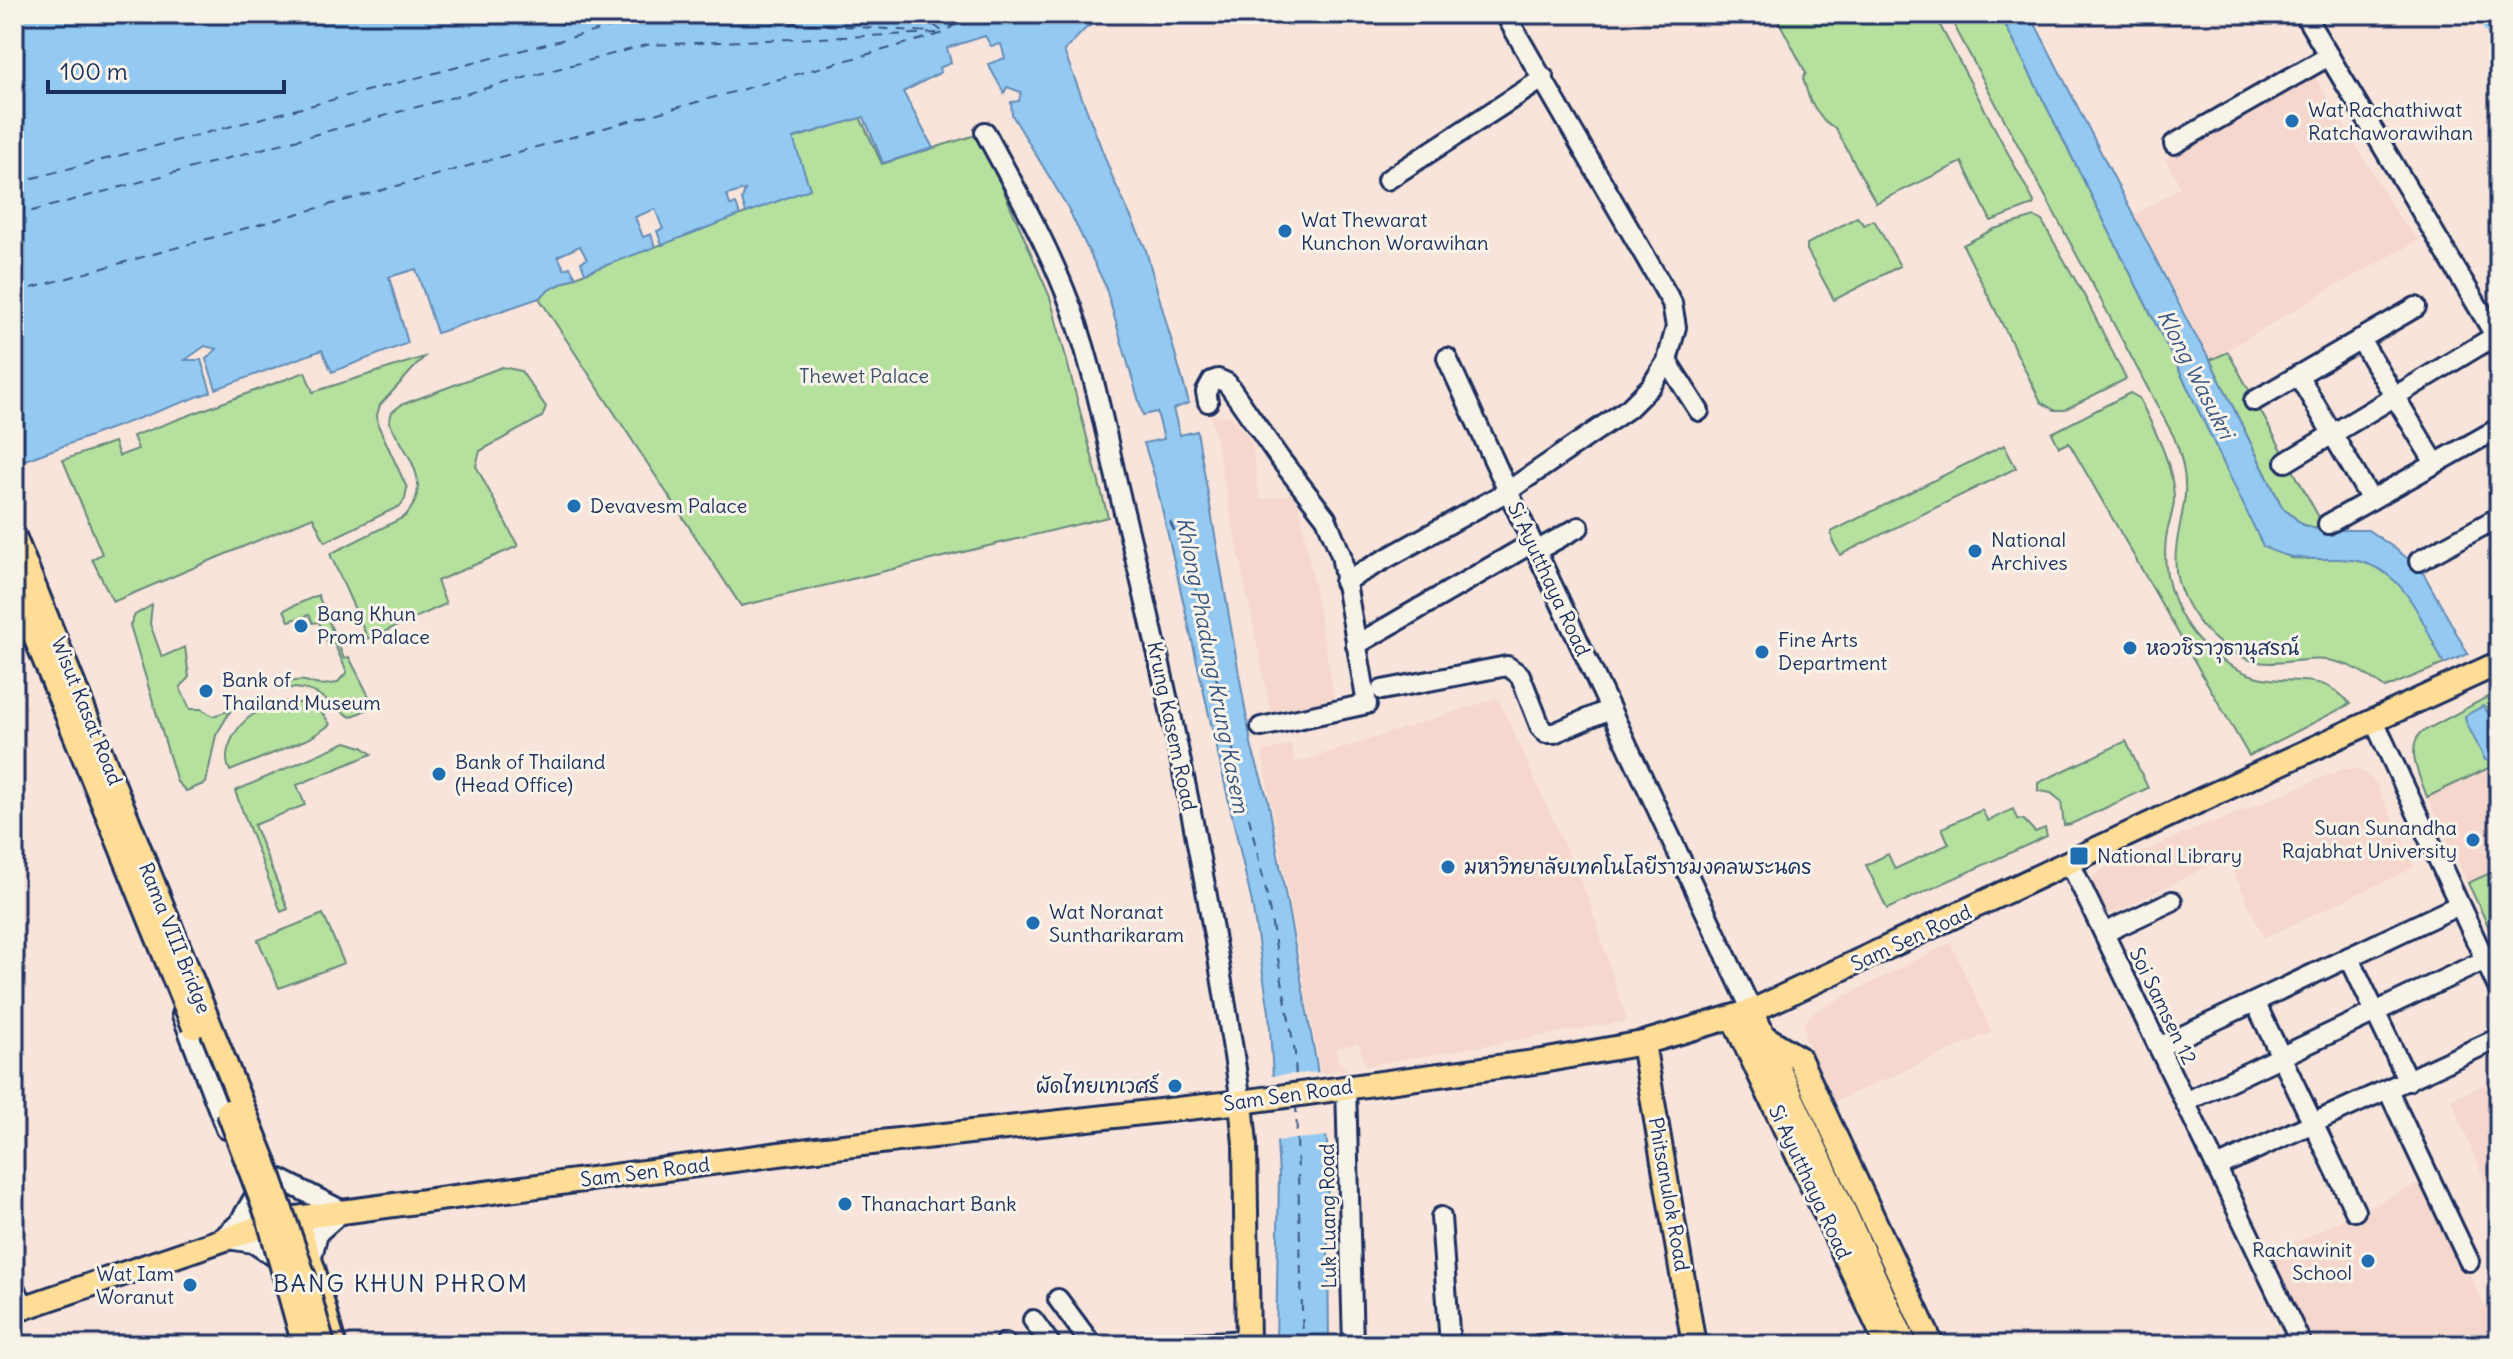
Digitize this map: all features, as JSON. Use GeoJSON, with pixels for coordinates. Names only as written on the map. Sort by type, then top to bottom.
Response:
{"type":"FeatureCollection","features":[{"type":"Feature","properties":{"kind":"main road","name":"Rama VIII Bridge"},"geometry":{"type":"LineString","coordinates":[[14,536],[264,1160],[305,1280],[323,1345]]}},
{"type":"Feature","properties":{"kind":"main road","name":"Rama VIII Bridge"},"geometry":{"type":"LineString","coordinates":[[14,585],[244,1153],[269,1220],[301,1345]]}},
{"type":"Feature","properties":{"kind":"main road","name":"Sam Sen Road"},"geometry":{"type":"LineString","coordinates":[[18,1302],[263,1225],[296,1218],[817,1149],[1250,1101],[1542,1061],[1643,1043],[1743,1015],[2499,663]]}},
{"type":"Feature","properties":{"kind":"main road","name":"Si Ayutthaya Road"},"geometry":{"type":"LineString","coordinates":[[1743,1015],[1765,1037],[1799,1058],[1932,1345]]}},
{"type":"Feature","properties":{"kind":"main road","name":"Si Ayutthaya Road"},"geometry":{"type":"LineString","coordinates":[[1743,1015],[1861,1270],[1889,1344]]}},
{"type":"Feature","properties":{"kind":"main road","name":"Si Ayutthaya Road"},"geometry":{"type":"LineString","coordinates":[[1765,1037],[1818,1178]]}},
{"type":"Feature","properties":{"kind":"main road","name":"Phitsanulok Road"},"geometry":{"type":"LineString","coordinates":[[1643,1043],[1694,1345]]}},
{"type":"Feature","properties":{"kind":"main road","name":"Krung Kasem Road"},"geometry":{"type":"LineString","coordinates":[[1248,1342],[1245,1144],[1250,1101]]}},
{"type":"Feature","properties":{"kind":"main road","name":"Wisut Kasat Road"},"geometry":{"type":"LineString","coordinates":[[296,1218],[312,1263],[334,1345]]}},
{"type":"Feature","properties":{"kind":"main road","name":"Wisut Kasat Road"},"geometry":{"type":"LineString","coordinates":[[263,1225],[301,1345]]}},
{"type":"Feature","properties":{"kind":"main road"},"geometry":{"type":"LineString","coordinates":[[275,1262],[299,1256],[312,1263]]}},
{"type":"Feature","properties":{"kind":"main road","name":"Si Ayutthaya Road"},"geometry":{"type":"LineString","coordinates":[[1861,1270],[1883,1297],[1889,1344]]}},
{"type":"Feature","properties":{"kind":"main road"},"geometry":{"type":"LineString","coordinates":[[1883,1297],[1904,1286]]}},
{"type":"Feature","properties":{"kind":"street","name":"Si Ayutthaya Road"},"geometry":{"type":"LineString","coordinates":[[1505,14],[1672,303],[1676,327],[1667,361],[1651,386],[1629,408],[1508,491],[1610,709],[1743,1015]]}},
{"type":"Feature","properties":{"kind":"street"},"geometry":{"type":"LineString","coordinates":[[2286,462],[2497,339],[2304,14]]}},
{"type":"Feature","properties":{"kind":"street"},"geometry":{"type":"LineString","coordinates":[[2174,144],[2329,56]]}},
{"type":"Feature","properties":{"kind":"street"},"geometry":{"type":"LineString","coordinates":[[1387,180],[1544,78]]}},
{"type":"Feature","properties":{"kind":"street","name":"Krung Kasem Road"},"geometry":{"type":"LineString","coordinates":[[985,132],[1041,237],[1065,290],[1084,347],[1135,556],[1250,1101]]}},
{"type":"Feature","properties":{"kind":"street"},"geometry":{"type":"LineString","coordinates":[[2254,401],[2416,307]]}},
{"type":"Feature","properties":{"kind":"street"},"geometry":{"type":"LineString","coordinates":[[2360,339],[2435,463]]}},
{"type":"Feature","properties":{"kind":"street"},"geometry":{"type":"LineString","coordinates":[[1344,582],[1508,491],[1447,358]]}},
{"type":"Feature","properties":{"kind":"street"},"geometry":{"type":"LineString","coordinates":[[1667,361],[1699,411]]}},
{"type":"Feature","properties":{"kind":"street"},"geometry":{"type":"LineString","coordinates":[[2298,375],[2371,500]]}},
{"type":"Feature","properties":{"kind":"street"},"geometry":{"type":"LineString","coordinates":[[1208,402],[1206,392],[1212,381],[1218,379],[1227,383],[1326,518],[1341,555],[1367,704],[1261,727]]}},
{"type":"Feature","properties":{"kind":"street"},"geometry":{"type":"LineString","coordinates":[[2328,524],[2499,428]]}},
{"type":"Feature","properties":{"kind":"street"},"geometry":{"type":"LineString","coordinates":[[2419,561],[2499,517]]}},
{"type":"Feature","properties":{"kind":"street"},"geometry":{"type":"LineString","coordinates":[[1356,645],[1534,547],[1579,527]]}},
{"type":"Feature","properties":{"kind":"street","name":"Wisut Kasat Road"},"geometry":{"type":"LineString","coordinates":[[263,1225],[31,636],[45,629],[54,628],[296,1218]]}},
{"type":"Feature","properties":{"kind":"street"},"geometry":{"type":"LineString","coordinates":[[1382,690],[1507,666],[1520,675],[1541,728],[1546,733],[1554,733],[1610,709]]}},
{"type":"Feature","properties":{"kind":"street"},"geometry":{"type":"LineString","coordinates":[[2374,721],[2499,990]]}},
{"type":"Feature","properties":{"kind":"street"},"geometry":{"type":"LineString","coordinates":[[81,762],[90,751],[105,753]]}},
{"type":"Feature","properties":{"kind":"street","name":"Soi Samsen 12"},"geometry":{"type":"LineString","coordinates":[[2070,863],[2302,1345]]}},
{"type":"Feature","properties":{"kind":"street"},"geometry":{"type":"LineString","coordinates":[[2104,933],[2172,901]]}},
{"type":"Feature","properties":{"kind":"street"},"geometry":{"type":"LineString","coordinates":[[2159,1047],[2459,905]]}},
{"type":"Feature","properties":{"kind":"street"},"geometry":{"type":"LineString","coordinates":[[2349,957],[2408,1081]]}},
{"type":"Feature","properties":{"kind":"street"},"geometry":{"type":"LineString","coordinates":[[2185,1102],[2485,960]]}},
{"type":"Feature","properties":{"kind":"street"},"geometry":{"type":"LineString","coordinates":[[2255,1002],[2355,1211]]}},
{"type":"Feature","properties":{"kind":"street"},"geometry":{"type":"LineString","coordinates":[[2217,1167],[2499,1038]]}},
{"type":"Feature","properties":{"kind":"street","name":"Luk Luang Road"},"geometry":{"type":"LineString","coordinates":[[1338,1087],[1353,1345]]}},
{"type":"Feature","properties":{"kind":"street"},"geometry":{"type":"LineString","coordinates":[[2388,1090],[2469,1261]]}},
{"type":"Feature","properties":{"kind":"street"},"geometry":{"type":"LineString","coordinates":[[280,1179],[343,1211],[318,1233],[312,1263]]}},
{"type":"Feature","properties":{"kind":"street"},"geometry":{"type":"LineString","coordinates":[[221,1239],[239,1223],[253,1199]]}},
{"type":"Feature","properties":{"kind":"street"},"geometry":{"type":"LineString","coordinates":[[1441,1217],[1450,1345]]}},
{"type":"Feature","properties":{"kind":"street"},"geometry":{"type":"LineString","coordinates":[[221,1239],[253,1243],[275,1262]]}},
{"type":"Feature","properties":{"kind":"street"},"geometry":{"type":"LineString","coordinates":[[1058,1299],[1092,1345]]}},
{"type":"Feature","properties":{"kind":"street"},"geometry":{"type":"LineString","coordinates":[[1033,1320],[1051,1345]]}},
{"type":"Feature","properties":{"kind":"street"},"geometry":{"type":"LineString","coordinates":[[1159,1345],[1248,1342]]}},
{"type":"Feature","properties":{"kind":"street"},"geometry":{"type":"LineString","coordinates":[[1539,1345],[1556,1344]]}},
{"type":"Feature","properties":{"kind":"shaded area"},"geometry":{"type":"Polygon","coordinates":[[[2313,74],[2398,216],[2419,240],[2210,360],[2134,215],[2181,187],[2165,159],[2313,74]]]}},
{"type":"Feature","properties":{"kind":"shaded area"},"geometry":{"type":"Polygon","coordinates":[[[1211,416],[1233,417],[1251,441],[1260,500],[1297,493],[1335,701],[1271,713],[1211,416]]]}},
{"type":"Feature","properties":{"kind":"shaded area","name":"มหาวิทยาลัยเทคโนโลยีราชมงคลพระนคร"},"geometry":{"type":"Polygon","coordinates":[[[1498,698],[1589,900],[1627,1021],[1365,1066],[1359,1043],[1335,1048],[1338,1062],[1348,1069],[1321,1074],[1262,752],[1291,744],[1296,763],[1498,698]]]}},
{"type":"Feature","properties":{"kind":"shaded area","name":"Suan Sunandha Rajabhat University"},"geometry":{"type":"Polygon","coordinates":[[[2499,763],[2499,949],[2427,797],[2499,763]]]}},
{"type":"Feature","properties":{"kind":"shaded area"},"geometry":{"type":"Polygon","coordinates":[[[2343,769],[2357,769],[2377,785],[2415,867],[2264,938],[2227,857],[2105,917],[2090,888],[2099,871],[2343,769]]]}},
{"type":"Feature","properties":{"kind":"shaded area"},"geometry":{"type":"Polygon","coordinates":[[[1950,943],[1992,1032],[1834,1102],[1804,1035],[1805,1022],[1814,1012],[1950,943]]]}},
{"type":"Feature","properties":{"kind":"shaded area"},"geometry":{"type":"Polygon","coordinates":[[[2499,1078],[2499,1215],[2451,1099],[2499,1078]]]}},
{"type":"Feature","properties":{"kind":"shaded area","name":"Rachawinit School"},"geometry":{"type":"Polygon","coordinates":[[[2424,1181],[2499,1334],[2499,1345],[2312,1345],[2269,1255],[2424,1181]]]}},
{"type":"Feature","properties":{"kind":"green space"},"geometry":{"type":"Polygon","coordinates":[[[1775,14],[1934,14],[2033,205],[1991,221],[1962,162],[1876,203],[1836,129],[1824,121],[1810,101],[1803,78],[1806,73],[1775,14]]]}},
{"type":"Feature","properties":{"kind":"green space"},"geometry":{"type":"Polygon","coordinates":[[[1948,14],[2000,14],[2240,497],[2290,558],[2359,560],[2389,574],[2412,601],[2444,664],[2385,688],[2356,669],[2337,662],[2254,661],[2225,647],[2201,625],[2184,597],[2176,572],[2185,478],[2174,437],[1948,14]]]}},
{"type":"Feature","properties":{"kind":"green space","name":"Thewet Palace"},"geometry":{"type":"Polygon","coordinates":[[[860,117],[882,164],[979,134],[1050,297],[1108,517],[741,606],[539,298],[550,289],[585,273],[810,189],[792,139],[860,117]]]}},
{"type":"Feature","properties":{"kind":"green space"},"geometry":{"type":"Polygon","coordinates":[[[1857,217],[1864,225],[1874,220],[1900,266],[1834,300],[1807,250],[1807,244],[1857,217]]]}},
{"type":"Feature","properties":{"kind":"green space"},"geometry":{"type":"Polygon","coordinates":[[[2035,217],[2042,221],[2085,297],[2126,379],[2064,410],[2054,410],[2041,402],[1963,245],[1994,229],[2035,217]]]}},
{"type":"Feature","properties":{"kind":"green space"},"geometry":{"type":"Polygon","coordinates":[[[2228,352],[2326,530],[2303,525],[2282,507],[2210,360],[2228,352]]]}},
{"type":"Feature","properties":{"kind":"green space"},"geometry":{"type":"Polygon","coordinates":[[[424,357],[380,405],[377,415],[378,425],[407,488],[400,506],[325,542],[313,517],[113,602],[92,559],[102,554],[63,460],[114,442],[119,456],[138,449],[133,436],[305,372],[313,392],[424,357]]]}},
{"type":"Feature","properties":{"kind":"green space"},"geometry":{"type":"Polygon","coordinates":[[[502,367],[521,371],[546,407],[542,417],[480,451],[476,466],[518,546],[437,581],[446,604],[368,639],[330,554],[404,517],[413,505],[418,493],[418,481],[410,458],[389,422],[392,412],[401,405],[502,367]]]}},
{"type":"Feature","properties":{"kind":"green space"},"geometry":{"type":"Polygon","coordinates":[[[2130,393],[2139,398],[2170,470],[2174,501],[2166,538],[2166,570],[2174,601],[2189,628],[2211,652],[2237,669],[2268,679],[2328,686],[2350,704],[2249,756],[2069,443],[2059,447],[2052,433],[2130,393]]]}},
{"type":"Feature","properties":{"kind":"green space"},"geometry":{"type":"Polygon","coordinates":[[[2004,445],[2016,468],[1840,555],[1831,532],[2004,445]]]}},
{"type":"Feature","properties":{"kind":"green space"},"geometry":{"type":"Polygon","coordinates":[[[318,595],[344,659],[349,657],[374,706],[351,717],[316,693],[287,688],[287,683],[298,681],[320,685],[337,683],[347,672],[334,643],[328,645],[319,622],[313,623],[309,615],[289,621],[284,610],[318,595]]]}},
{"type":"Feature","properties":{"kind":"green space"},"geometry":{"type":"Polygon","coordinates":[[[152,605],[150,624],[162,657],[185,647],[189,677],[180,688],[190,709],[201,709],[213,716],[231,710],[216,735],[206,783],[186,791],[177,782],[130,625],[135,615],[152,605]]]}},
{"type":"Feature","properties":{"kind":"green space"},"geometry":{"type":"Polygon","coordinates":[[[2487,697],[2499,721],[2499,763],[2427,797],[2414,757],[2420,733],[2487,697]]]}},
{"type":"Feature","properties":{"kind":"green space"},"geometry":{"type":"Polygon","coordinates":[[[286,702],[312,707],[330,725],[310,738],[230,771],[227,764],[229,747],[242,724],[254,714],[286,702]]]}},
{"type":"Feature","properties":{"kind":"green space"},"geometry":{"type":"Polygon","coordinates":[[[2126,741],[2148,788],[2064,825],[2061,801],[2051,793],[2038,791],[2038,783],[2126,741]]]}},
{"type":"Feature","properties":{"kind":"green space"},"geometry":{"type":"Polygon","coordinates":[[[346,742],[372,754],[297,785],[305,805],[254,825],[288,909],[281,912],[235,791],[346,742]]]}},
{"type":"Feature","properties":{"kind":"green space"},"geometry":{"type":"Polygon","coordinates":[[[2013,809],[2017,819],[2024,820],[2035,832],[2045,828],[2047,836],[1887,909],[1866,865],[1888,854],[1895,869],[1949,844],[1942,828],[1982,810],[1988,821],[2013,809]]]}},
{"type":"Feature","properties":{"kind":"green space"},"geometry":{"type":"Polygon","coordinates":[[[2499,869],[2499,949],[2468,883],[2499,869]]]}},
{"type":"Feature","properties":{"kind":"green space"},"geometry":{"type":"Polygon","coordinates":[[[323,914],[344,963],[279,988],[258,940],[323,914]]]}},
{"type":"Feature","properties":{"kind":"water","name":"Khlong Phadung Krung Kasem"},"geometry":{"type":"Polygon","coordinates":[[[14,14],[1118,14],[1087,27],[1064,51],[1114,181],[1145,247],[1189,403],[1173,409],[1180,435],[1197,431],[1252,749],[1268,800],[1316,1061],[1327,1143],[1329,1345],[1276,1345],[1279,1175],[1269,1012],[1252,903],[1155,478],[1144,443],[1164,439],[1157,412],[1143,415],[1105,285],[1067,206],[1012,115],[1011,102],[1019,101],[1021,92],[1007,87],[1004,93],[988,64],[1005,58],[1001,44],[991,46],[985,36],[947,48],[951,63],[939,68],[941,72],[903,92],[933,148],[883,163],[864,117],[793,138],[810,189],[746,213],[742,200],[745,190],[727,195],[730,205],[736,204],[740,215],[662,245],[657,231],[663,229],[655,209],[635,217],[643,237],[651,234],[655,247],[585,273],[581,262],[587,259],[580,246],[558,256],[564,269],[570,267],[576,277],[539,298],[437,333],[416,269],[389,277],[408,343],[332,372],[322,350],[216,389],[206,359],[217,349],[205,346],[185,360],[201,360],[211,392],[14,464],[14,14]]]}},
{"type":"Feature","properties":{"kind":"water","name":"Klong Wasukri"},"geometry":{"type":"Polygon","coordinates":[[[2000,14],[2030,14],[2210,360],[2282,507],[2303,525],[2320,530],[2368,530],[2421,569],[2468,654],[2444,664],[2405,592],[2377,568],[2359,561],[2289,556],[2263,546],[2185,382],[2000,14]]]}},
{"type":"Feature","properties":{"kind":"water"},"geometry":{"type":"Polygon","coordinates":[[[2483,706],[2499,731],[2499,760],[2492,762],[2485,760],[2465,716],[2483,706]]]}},
{"type":"Feature","properties":{"kind":"pier"},"geometry":{"type":"Polygon","coordinates":[[[1321,1072],[1330,1136],[1273,1141],[1269,1076],[1321,1072]]]}},
{"type":"Feature","properties":{"kind":"waterway"},"geometry":{"type":"LineString","coordinates":[[2484,14],[2499,39]]}},
{"type":"Feature","properties":{"kind":"ferry route"},"geometry":{"type":"LineString","coordinates":[[14,183],[661,14]]}},
{"type":"Feature","properties":{"kind":"ferry route"},"geometry":{"type":"LineString","coordinates":[[664,14],[931,32]]}},
{"type":"Feature","properties":{"kind":"ferry route"},"geometry":{"type":"LineString","coordinates":[[919,14],[943,32]]}},
{"type":"Feature","properties":{"kind":"ferry route"},"geometry":{"type":"LineString","coordinates":[[943,14],[944,32]]}},
{"type":"Feature","properties":{"kind":"ferry route"},"geometry":{"type":"LineString","coordinates":[[950,27],[962,14]]}},
{"type":"Feature","properties":{"kind":"ferry route"},"geometry":{"type":"LineString","coordinates":[[14,293],[944,33],[968,14]]}},
{"type":"Feature","properties":{"kind":"ferry route"},"geometry":{"type":"LineString","coordinates":[[955,26],[975,14]]}},
{"type":"Feature","properties":{"kind":"ferry route"},"geometry":{"type":"LineString","coordinates":[[14,216],[646,45],[938,33]]}},
{"type":"Feature","properties":{"kind":"ferry route"},"geometry":{"type":"LineString","coordinates":[[1170,522],[1189,562],[1265,886],[1295,1053],[1296,1085]]}},
{"type":"Feature","properties":{"kind":"ferry route"},"geometry":{"type":"LineString","coordinates":[[1296,1103],[1303,1345]]}},
{"type":"Feature","properties":{"kind":"place","name":"Wat Rachathiwat Ratchaworawihan"},"geometry":{"type":"Point","coordinates":[2292,121]}},
{"type":"Feature","properties":{"kind":"place","name":"Wat Thewarat Kunchon Worawihan"},"geometry":{"type":"Point","coordinates":[1285,231]}},
{"type":"Feature","properties":{"kind":"place","name":"Devavesm Palace"},"geometry":{"type":"Point","coordinates":[574,506]}},
{"type":"Feature","properties":{"kind":"place","name":"National Archives"},"geometry":{"type":"Point","coordinates":[1975,551]}},
{"type":"Feature","properties":{"kind":"place","name":"Bang Khun Prom Palace"},"geometry":{"type":"Point","coordinates":[301,626]}},
{"type":"Feature","properties":{"kind":"place","name":"หอวชิราวุธานุสรณ์"},"geometry":{"type":"Point","coordinates":[2130,648]}},
{"type":"Feature","properties":{"kind":"place","name":"Fine Arts Department"},"geometry":{"type":"Point","coordinates":[1762,652]}},
{"type":"Feature","properties":{"kind":"place","name":"Bank of Thailand Museum"},"geometry":{"type":"Point","coordinates":[206,691]}},
{"type":"Feature","properties":{"kind":"place","name":"Bank of Thailand (Head Office)"},"geometry":{"type":"Point","coordinates":[439,774]}},
{"type":"Feature","properties":{"kind":"place","name":"Suan Sunandha Rajabhat University"},"geometry":{"type":"Point","coordinates":[2473,840]}},
{"type":"Feature","properties":{"kind":"place","name":"National Library"},"geometry":{"type":"Point","coordinates":[2079,856]}},
{"type":"Feature","properties":{"kind":"place","name":"มหาวิทยาลัยเทคโนโลยีราชมงคลพระนคร"},"geometry":{"type":"Point","coordinates":[1448,867]}},
{"type":"Feature","properties":{"kind":"place","name":"Wat Noranat Suntharikaram"},"geometry":{"type":"Point","coordinates":[1033,923]}},
{"type":"Feature","properties":{"kind":"place","name":"ผัดไทยเทเวศร์"},"geometry":{"type":"Point","coordinates":[1175,1086]}},
{"type":"Feature","properties":{"kind":"place","name":"Thanachart Bank"},"geometry":{"type":"Point","coordinates":[845,1204]}},
{"type":"Feature","properties":{"kind":"place","name":"Rachawinit School"},"geometry":{"type":"Point","coordinates":[2368,1261]}},
{"type":"Feature","properties":{"kind":"place","name":"Wat Iam Woranut"},"geometry":{"type":"Point","coordinates":[190,1285]}},
{"type":"Feature","properties":{"kind":"district","name":"BANG KHUN PHROM"},"geometry":{"type":"Point","coordinates":[401,1284]}}]}
